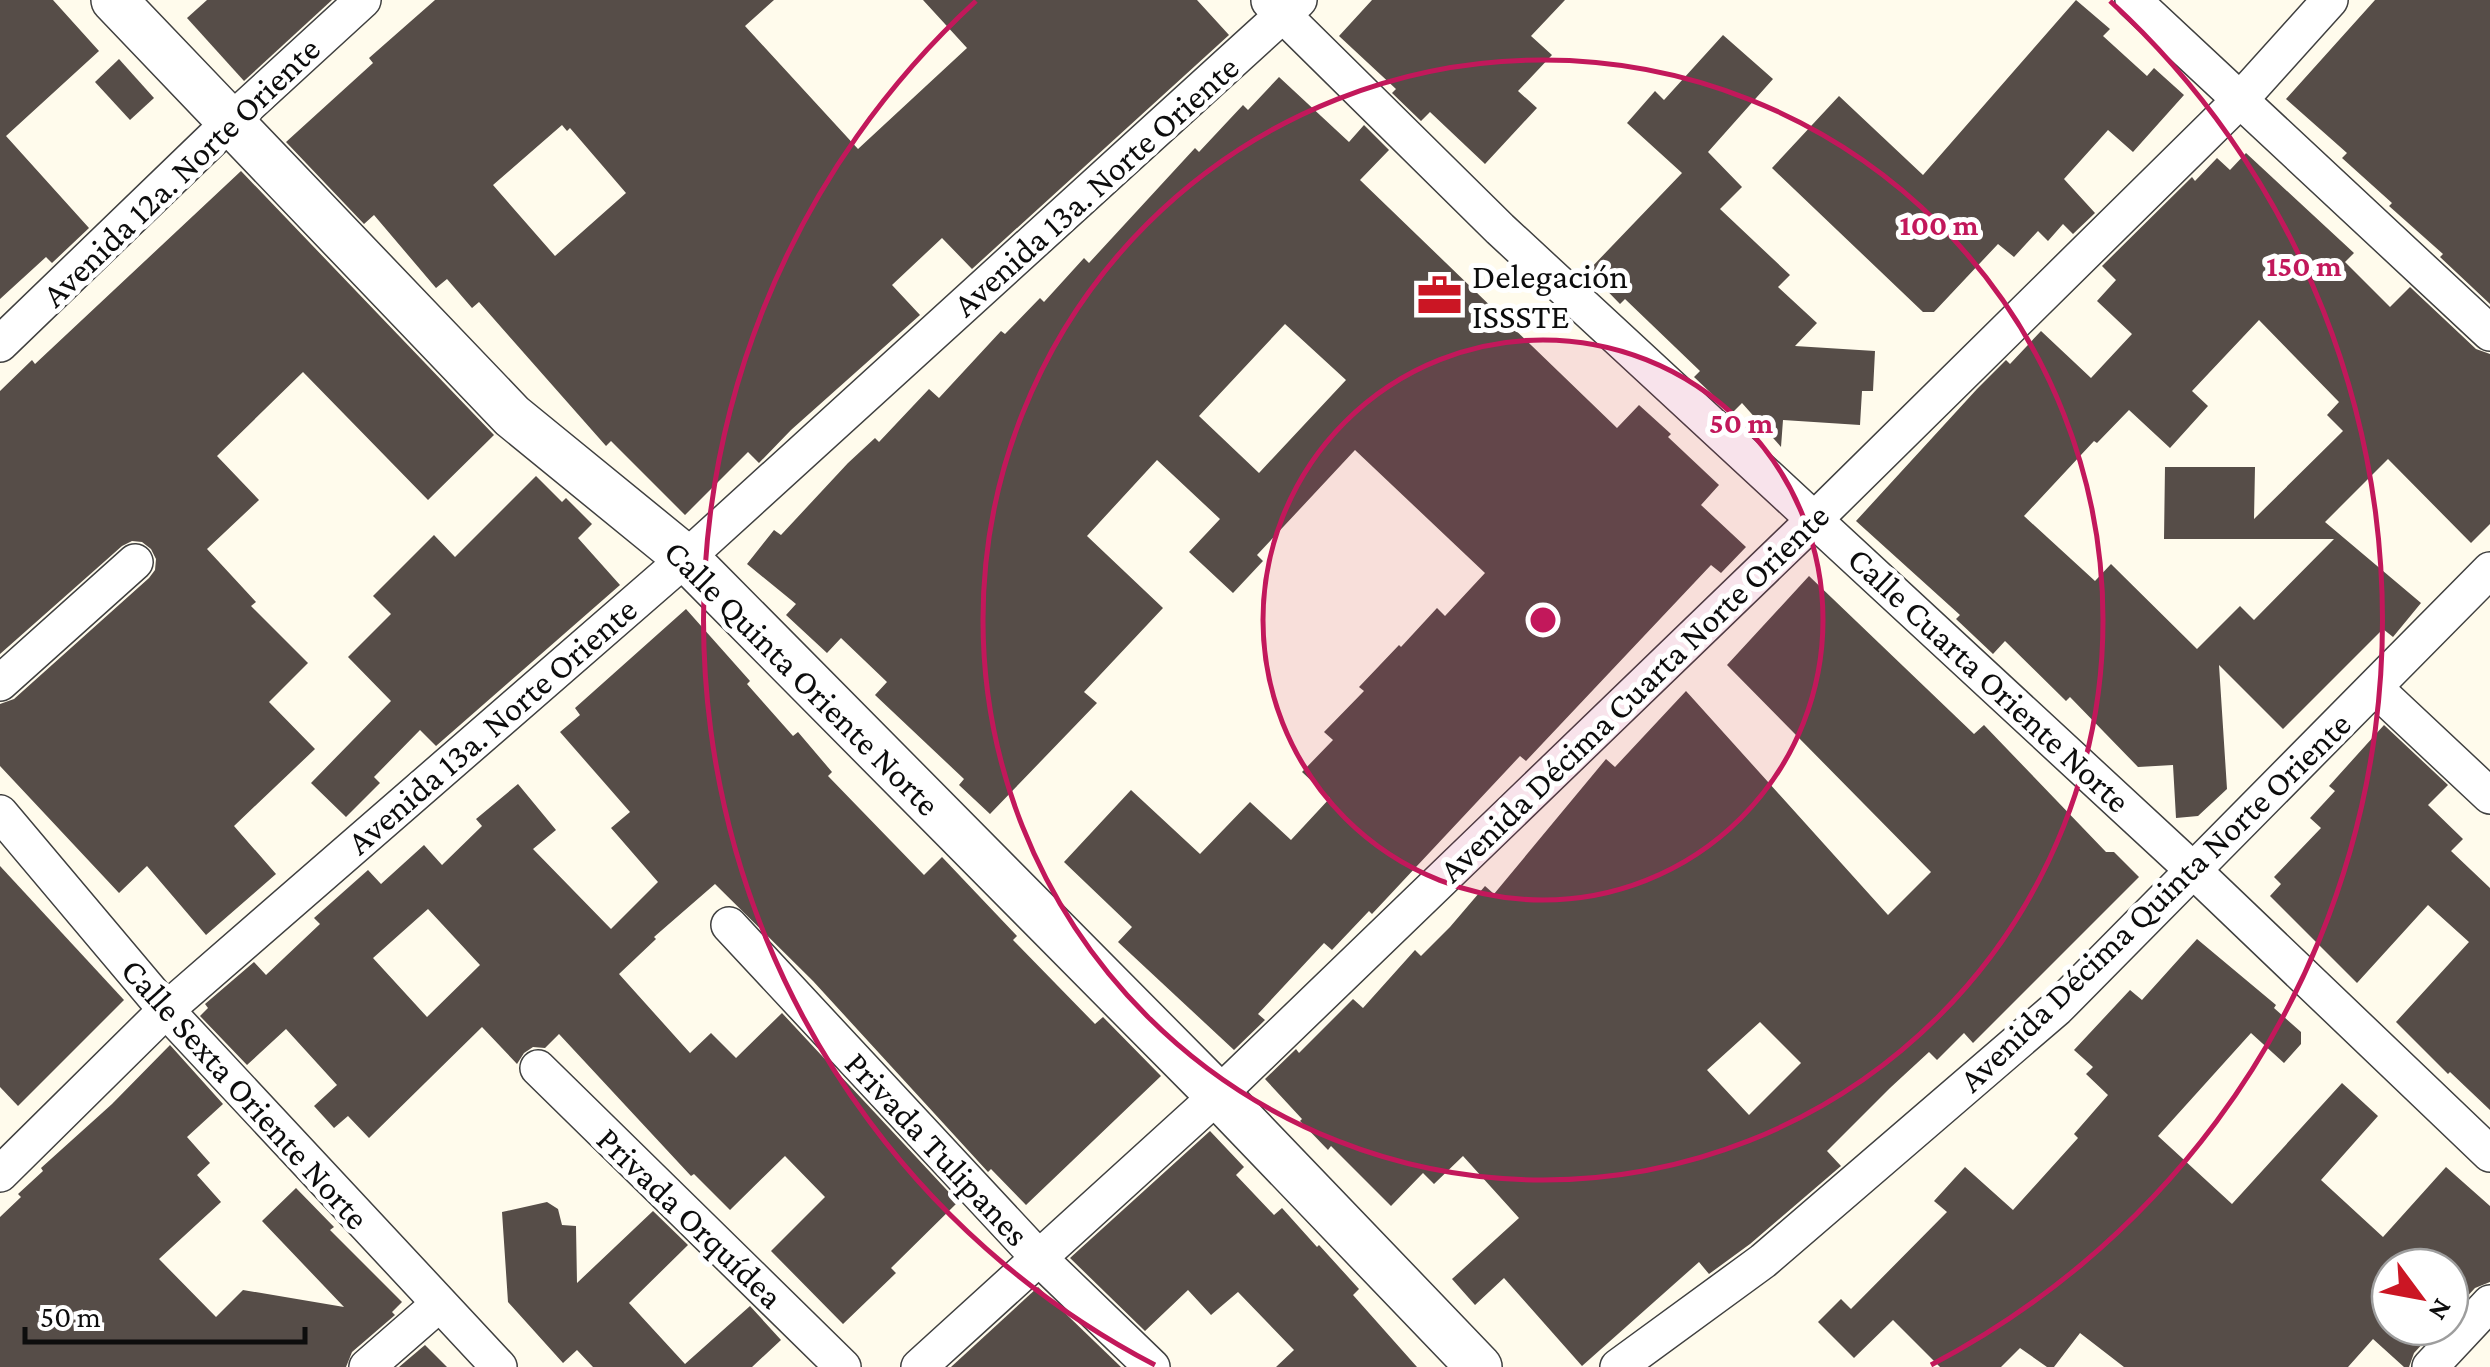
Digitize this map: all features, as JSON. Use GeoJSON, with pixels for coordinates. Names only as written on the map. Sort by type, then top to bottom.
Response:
{"type":"FeatureCollection","features":[{"type":"Feature","properties":{"kind":"street","name":"Calle Quinta Oriente Norte"},"geometry":{"type":"LineString","coordinates":[[114,0],[512,416],[686,558],[1218,1095],[1479,1367]]}},
{"type":"Feature","properties":{"kind":"street","name":"Avenida 12a. Norte Oriente"},"geometry":{"type":"LineString","coordinates":[[0,344],[229,123],[364,0]]}},
{"type":"Feature","properties":{"kind":"street"},"geometry":{"type":"LineString","coordinates":[[2133,0],[2490,334]]}},
{"type":"Feature","properties":{"kind":"street","name":"Avenida Décima Cuarta Norte Oriente"},"geometry":{"type":"LineString","coordinates":[[918,1367],[1218,1095],[1815,519],[2239,101],[2330,0]]}},
{"type":"Feature","properties":{"kind":"street","name":"Calle Cuarta Oriente Norte"},"geometry":{"type":"LineString","coordinates":[[1284,5],[1500,229],[2194,871],[2490,1154]]}},
{"type":"Feature","properties":{"kind":"street","name":"Avenida 13a. Norte Oriente"},"geometry":{"type":"LineString","coordinates":[[0,1174],[166,1010],[686,558],[1284,5]]}},
{"type":"Feature","properties":{"kind":"street"},"geometry":{"type":"LineString","coordinates":[[0,683],[135,562]]}},
{"type":"Feature","properties":{"kind":"street","name":"Avenida Décima Quinta Norte Oriente"},"geometry":{"type":"LineString","coordinates":[[1618,1367],[1763,1261],[2057,1008],[2490,570]]}},
{"type":"Feature","properties":{"kind":"street"},"geometry":{"type":"LineString","coordinates":[[2376,689],[2490,796]]}},
{"type":"Feature","properties":{"kind":"street","name":"Calle Sexta Oriente Norte"},"geometry":{"type":"LineString","coordinates":[[0,813],[166,1010],[499,1367]]}},
{"type":"Feature","properties":{"kind":"street","name":"Privada Tulipanes"},"geometry":{"type":"LineString","coordinates":[[729,925],[1039,1258],[1152,1367]]}},
{"type":"Feature","properties":{"kind":"street","name":"Privada Orquídea"},"geometry":{"type":"LineString","coordinates":[[538,1068],[842,1367]]}},
{"type":"Feature","properties":{"kind":"street"},"geometry":{"type":"LineString","coordinates":[[2430,1367],[2490,1303]]}},
{"type":"Feature","properties":{"kind":"street"},"geometry":{"type":"LineString","coordinates":[[368,1367],[438,1305]]}},
{"type":"Feature","properties":{"kind":"building"},"geometry":{"type":"Polygon","coordinates":[[[0,0],[53,0],[99,51],[6,136],[89,228],[52,263],[46,257],[0,299],[0,0]]]}},
{"type":"Feature","properties":{"kind":"building"},"geometry":{"type":"Polygon","coordinates":[[[207,0],[332,0],[244,81],[187,18],[207,0]]]}},
{"type":"Feature","properties":{"kind":"building"},"geometry":{"type":"Polygon","coordinates":[[[435,0],[774,0],[745,26],[858,149],[967,48],[923,0],[1197,0],[1229,35],[972,269],[942,238],[892,285],[920,315],[759,463],[748,452],[685,515],[611,441],[606,446],[479,302],[472,308],[447,279],[436,288],[374,215],[364,224],[286,142],[373,63],[369,58],[435,0]],[[562,125],[493,185],[555,256],[626,193],[570,128],[567,131],[562,125]]]}},
{"type":"Feature","properties":{"kind":"building"},"geometry":{"type":"Polygon","coordinates":[[[1372,0],[1565,0],[1531,36],[1552,55],[1518,91],[1537,108],[1485,164],[1430,112],[1421,121],[1392,93],[1396,89],[1339,36],[1372,0]]]}},
{"type":"Feature","properties":{"kind":"building"},"geometry":{"type":"Polygon","coordinates":[[[2076,0],[2110,29],[2103,36],[2147,76],[2154,68],[2184,95],[2133,152],[2108,130],[2064,179],[2095,213],[2073,234],[2063,224],[2048,241],[2038,231],[2014,257],[1998,244],[1934,312],[1923,312],[1772,168],[1839,96],[1923,175],[2076,0]]]}},
{"type":"Feature","properties":{"kind":"building"},"geometry":{"type":"Polygon","coordinates":[[[2375,0],[2490,0],[2490,304],[2440,257],[2443,254],[2389,206],[2392,203],[2342,158],[2347,153],[2286,99],[2375,0]]]}},
{"type":"Feature","properties":{"kind":"building"},"geometry":{"type":"Polygon","coordinates":[[[1723,35],[1773,79],[1708,152],[1742,187],[1720,209],[1790,275],[1778,287],[1817,323],[1795,346],[1875,351],[1873,391],[1862,391],[1860,425],[1783,420],[1781,447],[1742,403],[1732,413],[1694,377],[1700,371],[1625,299],[1620,304],[1588,271],[1682,173],[1627,123],[1655,91],[1664,100],[1723,35]]]}},
{"type":"Feature","properties":{"kind":"building"},"geometry":{"type":"Polygon","coordinates":[[[119,59],[154,98],[130,120],[95,82],[119,59]]]}},
{"type":"Feature","properties":{"kind":"building"},"geometry":{"type":"Polygon","coordinates":[[[1279,77],[1349,142],[1364,125],[1389,150],[1360,180],[1617,428],[1639,405],[1671,434],[1668,437],[1719,485],[1701,505],[1746,547],[1721,573],[1711,565],[1526,761],[1520,756],[1372,914],[1369,911],[1332,950],[1324,943],[1258,1014],[1265,1020],[1234,1050],[1118,942],[1132,927],[1064,862],[1131,790],[1200,854],[1250,802],[1291,840],[1330,798],[1302,772],[1333,740],[1324,732],[1364,691],[1359,687],[1399,645],[1437,608],[1445,616],[1485,573],[1355,450],[1257,555],[1263,561],[1233,593],[1189,552],[1220,519],[1157,460],[1087,536],[1163,608],[1084,692],[1097,703],[990,814],[959,785],[964,779],[875,695],[887,682],[841,638],[827,653],[786,615],[796,604],[747,564],[774,530],[781,535],[848,463],[875,438],[879,442],[929,389],[939,398],[1001,331],[1005,334],[1040,298],[1044,302],[1084,258],[1089,263],[1195,148],[1199,152],[1243,105],[1248,110],[1279,77]],[[1285,324],[1199,416],[1259,473],[1346,380],[1285,324]]]}},
{"type":"Feature","properties":{"kind":"building"},"geometry":{"type":"Polygon","coordinates":[[[2246,153],[2354,253],[2345,262],[2390,307],[2410,287],[2476,349],[2490,354],[2490,524],[2471,543],[2388,459],[2325,522],[2421,603],[2393,637],[2383,629],[2283,729],[2219,665],[2227,789],[2198,816],[2176,818],[2173,765],[2138,767],[2070,697],[2066,701],[2005,641],[1993,654],[1956,619],[1960,615],[1856,521],[1977,389],[2006,360],[2010,364],[2041,331],[2091,378],[2132,334],[2097,301],[2116,280],[2102,266],[2192,177],[2195,181],[2217,158],[2230,170],[2246,153]],[[2259,320],[2192,391],[2208,406],[2170,448],[2129,410],[2097,443],[2094,441],[2024,516],[2095,581],[2111,564],[2197,649],[2240,606],[2254,620],[2334,539],[2164,539],[2165,467],[2255,467],[2254,519],[2343,431],[2327,415],[2339,402],[2259,320]]]}},
{"type":"Feature","properties":{"kind":"building"},"geometry":{"type":"Polygon","coordinates":[[[241,171],[494,435],[428,500],[303,372],[217,456],[259,500],[207,549],[256,602],[251,606],[308,663],[269,702],[315,749],[234,826],[276,874],[206,935],[147,866],[119,893],[0,766],[0,704],[14,699],[149,578],[156,559],[142,542],[122,546],[0,654],[0,391],[32,360],[35,364],[241,171]]]}},
{"type":"Feature","properties":{"kind":"building"},"geometry":{"type":"Polygon","coordinates":[[[536,476],[592,524],[578,538],[620,585],[436,746],[420,730],[374,777],[380,783],[346,817],[311,783],[391,701],[348,657],[391,614],[373,596],[434,535],[455,557],[536,476]]]}},
{"type":"Feature","properties":{"kind":"building"},"geometry":{"type":"Polygon","coordinates":[[[1809,576],[1974,734],[1984,725],[2106,852],[2114,852],[2139,877],[1973,1043],[1964,1033],[1937,1060],[1929,1052],[1890,1088],[1827,1151],[1841,1166],[1709,1274],[1699,1262],[1582,1366],[1504,1278],[1475,1305],[1452,1279],[1519,1218],[1463,1156],[1434,1184],[1423,1173],[1391,1206],[1331,1146],[1328,1150],[1265,1079],[1296,1049],[1299,1053],[1353,999],[1363,1008],[1415,950],[1421,956],[1450,927],[1485,886],[1494,894],[1606,759],[1615,767],[1686,691],[1888,915],[1931,872],[1727,665],[1809,576]],[[1760,1022],[1707,1070],[1749,1115],[1801,1063],[1760,1022]]]}},
{"type":"Feature","properties":{"kind":"building"},"geometry":{"type":"Polygon","coordinates":[[[686,609],[793,736],[798,732],[832,772],[828,776],[924,875],[942,857],[1017,936],[1013,940],[1095,1024],[1103,1017],[1161,1076],[1026,1205],[991,1169],[988,1172],[813,981],[715,884],[654,937],[619,974],[690,1053],[711,1033],[736,1058],[782,1013],[958,1202],[891,1268],[896,1273],[843,1324],[771,1251],[825,1197],[785,1156],[730,1210],[694,1174],[691,1176],[559,1034],[545,1048],[533,1047],[524,1053],[517,1064],[482,1027],[369,1138],[348,1116],[334,1128],[314,1106],[337,1085],[286,1029],[247,1065],[200,1016],[208,1008],[205,1004],[254,962],[266,975],[320,924],[314,918],[368,870],[381,884],[424,845],[442,865],[482,826],[476,819],[518,784],[556,830],[533,849],[611,929],[658,882],[611,828],[630,812],[560,732],[580,715],[575,708],[686,609]],[[428,909],[373,958],[427,1017],[480,965],[428,909]]]}},
{"type":"Feature","properties":{"kind":"building"},"geometry":{"type":"Polygon","coordinates":[[[2384,725],[2448,785],[2428,805],[2463,839],[2451,851],[2490,888],[2490,1110],[2396,1022],[2469,942],[2428,905],[2357,983],[2270,896],[2281,884],[2274,877],[2321,828],[2310,818],[2335,791],[2329,786],[2384,725]]]}},
{"type":"Feature","properties":{"kind":"building"},"geometry":{"type":"Polygon","coordinates":[[[0,866],[124,1000],[18,1106],[0,1087],[0,866]]]}},
{"type":"Feature","properties":{"kind":"building"},"geometry":{"type":"Polygon","coordinates":[[[2197,939],[2276,1005],[2274,1008],[2301,1032],[2301,1044],[2284,1063],[2251,1033],[2158,1136],[2232,1204],[2342,1083],[2378,1116],[2321,1180],[2383,1237],[2446,1167],[2490,1206],[2490,1282],[2470,1293],[2470,1247],[2370,1247],[2370,1342],[2348,1367],[2124,1367],[2080,1333],[2054,1367],[2047,1367],[2020,1348],[2001,1367],[1940,1367],[1893,1320],[1854,1358],[1818,1322],[1841,1299],[1851,1309],[1947,1212],[1934,1201],[1965,1167],[2013,1210],[2078,1138],[2074,1134],[2108,1095],[2086,1074],[2093,1067],[2074,1050],[2130,990],[2142,1000],[2197,939]]]}},
{"type":"Feature","properties":{"kind":"building"},"geometry":{"type":"Polygon","coordinates":[[[170,1045],[223,1104],[187,1137],[210,1163],[197,1175],[221,1202],[159,1259],[216,1317],[243,1290],[344,1307],[262,1221],[296,1188],[334,1227],[330,1230],[402,1302],[392,1312],[395,1315],[352,1352],[346,1367],[0,1367],[0,1217],[43,1171],[41,1168],[170,1045]]]}},
{"type":"Feature","properties":{"kind":"building"},"geometry":{"type":"Polygon","coordinates":[[[1210,1131],[1244,1167],[1236,1175],[1274,1215],[1282,1208],[1319,1245],[1359,1289],[1353,1295],[1417,1367],[1276,1367],[1294,1350],[1238,1292],[1211,1315],[1188,1290],[1145,1331],[1070,1258],[1210,1131]]]}},
{"type":"Feature","properties":{"kind":"building"},"geometry":{"type":"Polygon","coordinates":[[[547,1202],[558,1209],[562,1225],[576,1226],[577,1283],[653,1211],[688,1245],[629,1303],[685,1364],[750,1306],[781,1340],[752,1367],[593,1367],[577,1350],[563,1363],[508,1302],[502,1212],[547,1202]]]}},
{"type":"Feature","properties":{"kind":"building"},"geometry":{"type":"Polygon","coordinates":[[[1038,1287],[1121,1367],[951,1367],[1038,1287]]]}},
{"type":"Feature","properties":{"kind":"building"},"geometry":{"type":"Polygon","coordinates":[[[425,1345],[447,1367],[399,1367],[425,1345]]]}},
{"type":"Feature","properties":{"kind":"building"},"geometry":{"type":"Polygon","coordinates":[[[2382,1347],[2420,1347],[2409,1367],[2382,1347]]]}},
{"type":"Feature","properties":{"kind":"place","name":"Delegación ISSSTE"},"geometry":{"type":"Point","coordinates":[1439,296]}}]}
